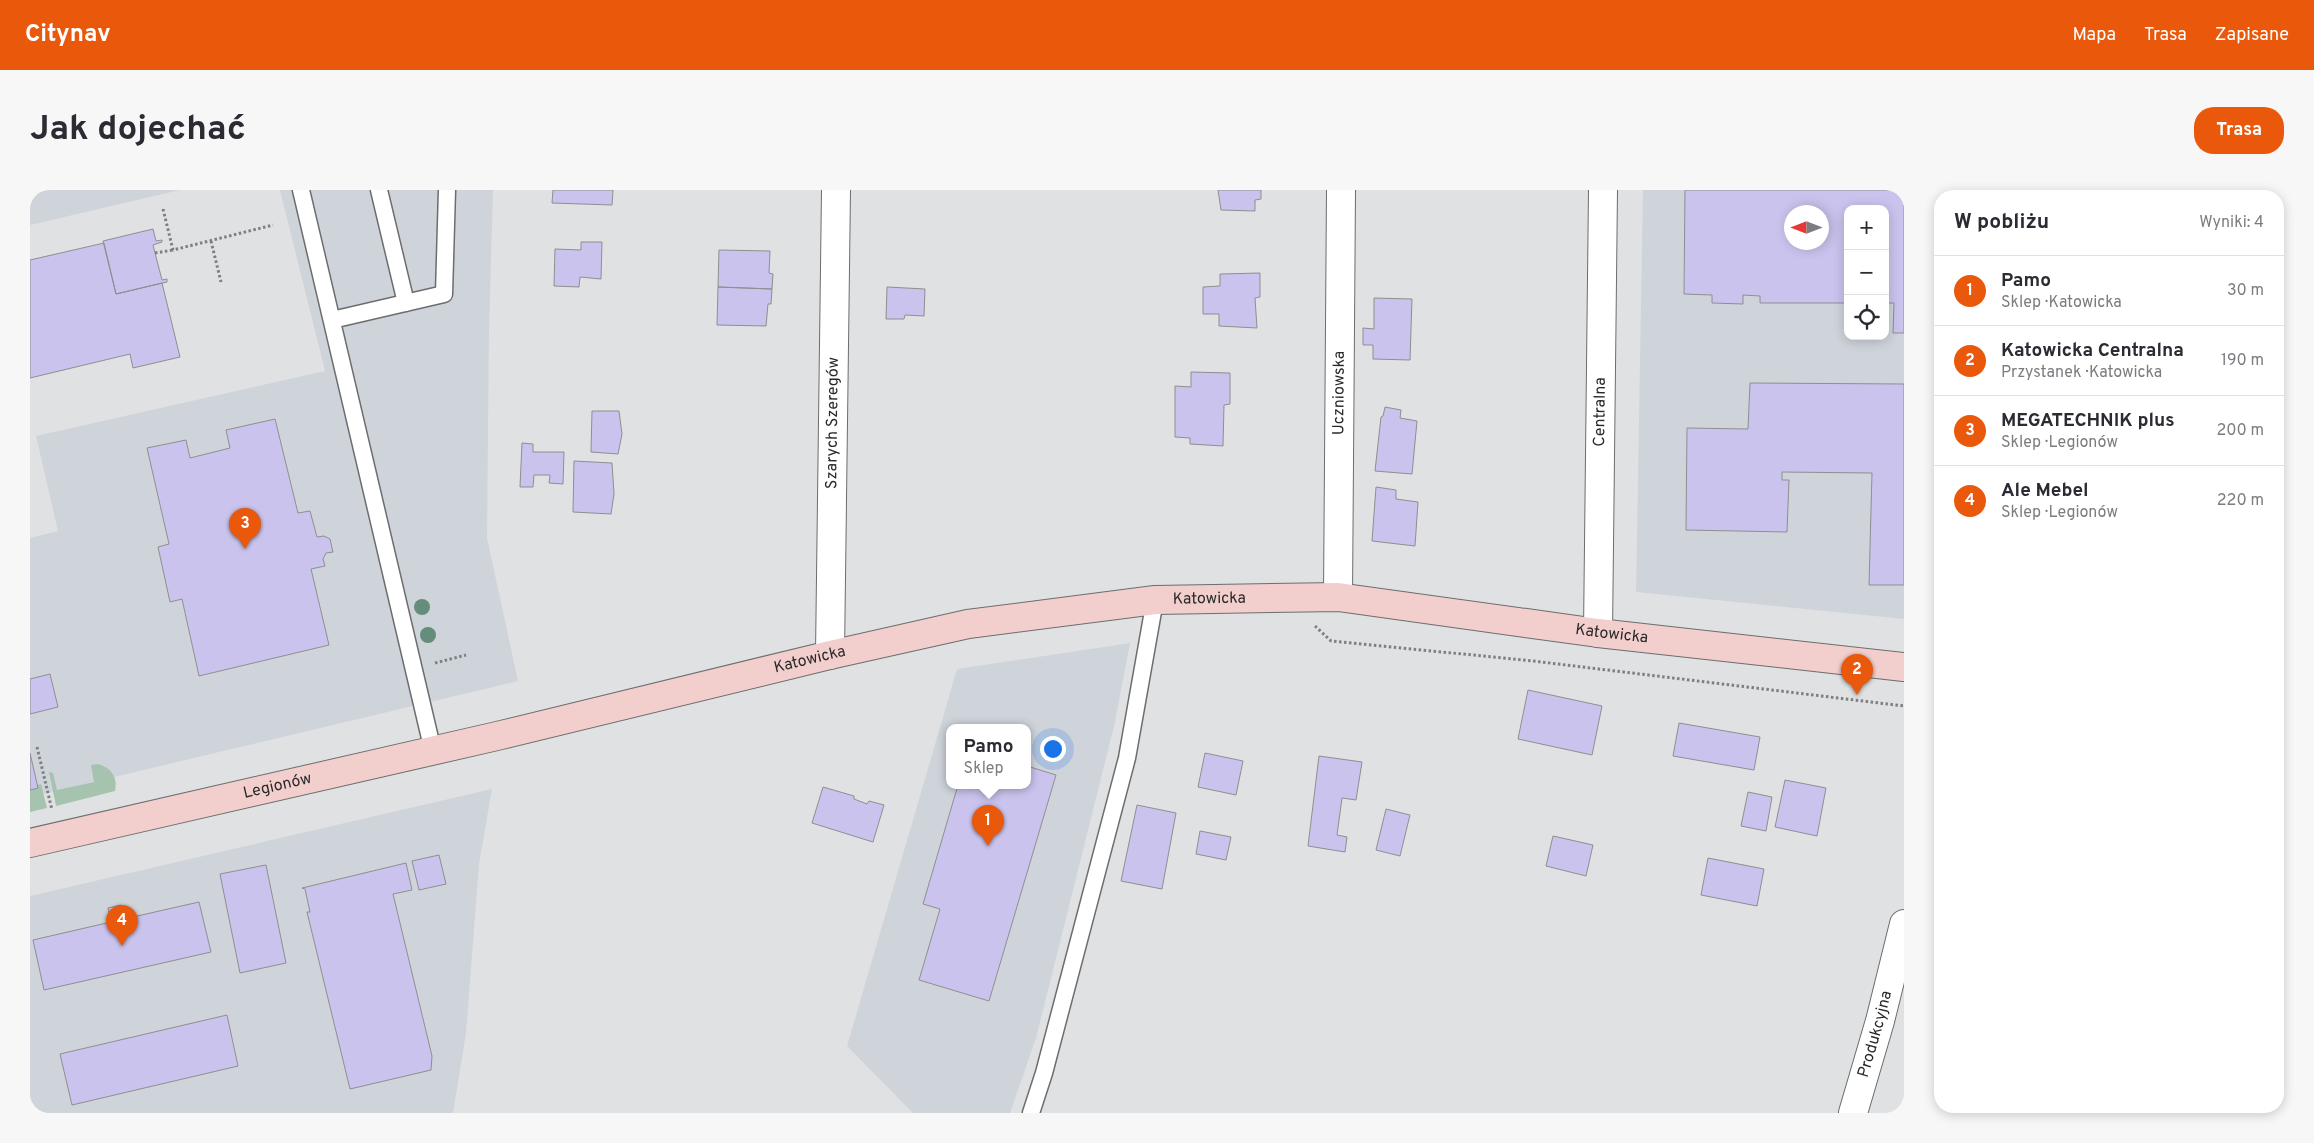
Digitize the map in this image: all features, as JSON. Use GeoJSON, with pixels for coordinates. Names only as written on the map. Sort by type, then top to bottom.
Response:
{"type":"FeatureCollection","features":[{"type":"Feature","properties":{"kind":"street","name":"Szarych Szeregów"},"geometry":{"type":"LineString","coordinates":[[830,655],[836,190]]}},
{"type":"Feature","properties":{"kind":"street","name":"Uczniowska"},"geometry":{"type":"LineString","coordinates":[[1338,597],[1341,190]]}},
{"type":"Feature","properties":{"kind":"street","name":"Centralna"},"geometry":{"type":"LineString","coordinates":[[1598,633],[1603,190]]}},
{"type":"Feature","properties":{"kind":"street","name":"Katowicka"},"geometry":{"type":"LineString","coordinates":[[524,730],[830,655],[968,624],[1155,600],[1338,597],[1598,633],[1904,667]]}},
{"type":"Feature","properties":{"kind":"street","name":"Legionów"},"geometry":{"type":"LineString","coordinates":[[30,843],[524,730]]}},
{"type":"Feature","properties":{"kind":"street","name":"Produkcyjna"},"geometry":{"type":"LineString","coordinates":[[1853,1113],[1880,1021],[1904,924]]}},
{"type":"Feature","properties":{"kind":"lane"},"geometry":{"type":"LineString","coordinates":[[301,190],[433,751]]}},
{"type":"Feature","properties":{"kind":"lane"},"geometry":{"type":"LineString","coordinates":[[379,190],[406,302]]}},
{"type":"Feature","properties":{"kind":"lane"},"geometry":{"type":"LineString","coordinates":[[332,320],[444,294],[447,190]]}},
{"type":"Feature","properties":{"kind":"lane"},"geometry":{"type":"LineString","coordinates":[[1031,1113],[1044,1073],[1127,758],[1155,600]]}},
{"type":"Feature","properties":{"kind":"path"},"geometry":{"type":"LineString","coordinates":[[163,209],[173,250]]}},
{"type":"Feature","properties":{"kind":"path"},"geometry":{"type":"LineString","coordinates":[[155,253],[273,225]]}},
{"type":"Feature","properties":{"kind":"path"},"geometry":{"type":"LineString","coordinates":[[211,241],[221,282]]}},
{"type":"Feature","properties":{"kind":"path"},"geometry":{"type":"LineString","coordinates":[[1309,620],[1331,641],[1533,660],[1904,706]]}},
{"type":"Feature","properties":{"kind":"path"},"geometry":{"type":"LineString","coordinates":[[439,663],[466,655]]}},
{"type":"Feature","properties":{"kind":"path"},"geometry":{"type":"LineString","coordinates":[[37,747],[53,815]]}},
{"type":"Feature","properties":{"kind":"shaded area"},"geometry":{"type":"Polygon","coordinates":[[[30,190],[180,190],[30,225],[30,190]]]}},
{"type":"Feature","properties":{"kind":"shaded area"},"geometry":{"type":"Polygon","coordinates":[[[280,190],[493,190],[489,330],[487,538],[518,681],[30,797],[30,538],[58,531],[36,436],[325,371],[280,190]]]}},
{"type":"Feature","properties":{"kind":"shaded area"},"geometry":{"type":"Polygon","coordinates":[[[1643,190],[1904,190],[1904,619],[1636,592],[1643,190]]]}},
{"type":"Feature","properties":{"kind":"shaded area"},"geometry":{"type":"Polygon","coordinates":[[[1130,643],[1115,722],[1036,1038],[1010,1113],[913,1113],[847,1046],[957,669],[1130,643]]]}},
{"type":"Feature","properties":{"kind":"shaded area"},"geometry":{"type":"Polygon","coordinates":[[[492,789],[479,864],[466,1033],[453,1113],[30,1113],[30,896],[492,789]]]}},
{"type":"Feature","properties":{"kind":"green space"},"geometry":{"type":"Polygon","coordinates":[[[98,764],[107,768],[113,774],[116,782],[115,791],[56,806],[49,772],[53,773],[57,790],[94,782],[91,765],[98,764]]]}},
{"type":"Feature","properties":{"kind":"green space"},"geometry":{"type":"Polygon","coordinates":[[[41,784],[47,808],[30,812],[30,787],[41,784]]]}},
{"type":"Feature","properties":{"kind":"building"},"geometry":{"type":"Polygon","coordinates":[[[553,190],[613,190],[612,205],[552,203],[553,190]]]}},
{"type":"Feature","properties":{"kind":"building"},"geometry":{"type":"Polygon","coordinates":[[[1218,190],[1261,190],[1261,199],[1255,200],[1255,211],[1221,210],[1218,190]]]}},
{"type":"Feature","properties":{"kind":"building"},"geometry":{"type":"Polygon","coordinates":[[[1685,190],[1904,190],[1904,333],[1893,333],[1894,303],[1889,303],[1889,205],[1844,205],[1844,303],[1760,303],[1760,296],[1743,295],[1743,304],[1712,303],[1712,295],[1684,294],[1685,190]]]}},
{"type":"Feature","properties":{"kind":"building"},"geometry":{"type":"Polygon","coordinates":[[[153,229],[156,241],[162,240],[162,242],[153,245],[162,280],[167,279],[167,282],[116,294],[103,241],[153,229]]]}},
{"type":"Feature","properties":{"kind":"building"},"geometry":{"type":"Polygon","coordinates":[[[581,242],[602,242],[601,279],[580,277],[579,287],[554,286],[555,249],[581,250],[581,242]]]}},
{"type":"Feature","properties":{"kind":"building"},"geometry":{"type":"Polygon","coordinates":[[[104,243],[116,294],[162,283],[180,357],[133,368],[130,354],[30,378],[30,260],[104,243]]]}},
{"type":"Feature","properties":{"kind":"building"},"geometry":{"type":"Polygon","coordinates":[[[719,250],[770,251],[769,273],[773,274],[772,289],[718,287],[719,250]]]}},
{"type":"Feature","properties":{"kind":"building"},"geometry":{"type":"Polygon","coordinates":[[[1260,273],[1260,297],[1255,298],[1257,328],[1219,326],[1219,314],[1203,314],[1203,287],[1220,286],[1220,274],[1260,273]]]}},
{"type":"Feature","properties":{"kind":"building"},"geometry":{"type":"Polygon","coordinates":[[[718,287],[772,289],[771,304],[768,304],[766,326],[717,325],[718,287]]]}},
{"type":"Feature","properties":{"kind":"building"},"geometry":{"type":"Polygon","coordinates":[[[887,287],[925,289],[924,316],[905,315],[904,319],[886,319],[887,287]]]}},
{"type":"Feature","properties":{"kind":"building"},"geometry":{"type":"Polygon","coordinates":[[[1374,298],[1412,299],[1410,360],[1373,359],[1373,345],[1363,345],[1363,328],[1374,329],[1374,298]]]}},
{"type":"Feature","properties":{"kind":"building"},"geometry":{"type":"Polygon","coordinates":[[[1191,372],[1230,373],[1230,404],[1224,405],[1223,446],[1190,444],[1190,438],[1175,437],[1175,386],[1191,387],[1191,372]]]}},
{"type":"Feature","properties":{"kind":"building"},"geometry":{"type":"Polygon","coordinates":[[[1750,383],[1904,384],[1904,585],[1869,585],[1872,473],[1782,472],[1782,480],[1789,480],[1787,532],[1686,530],[1687,428],[1748,429],[1750,383]]]}},
{"type":"Feature","properties":{"kind":"building"},"geometry":{"type":"Polygon","coordinates":[[[1385,407],[1401,410],[1400,418],[1417,421],[1412,474],[1375,471],[1381,417],[1385,407]]]}},
{"type":"Feature","properties":{"kind":"building"},"geometry":{"type":"Polygon","coordinates":[[[592,411],[619,411],[622,434],[618,454],[591,452],[592,411]]]}},
{"type":"Feature","properties":{"kind":"building"},"geometry":{"type":"Polygon","coordinates":[[[275,419],[298,513],[310,511],[317,537],[324,536],[330,539],[333,552],[326,553],[323,559],[325,566],[311,569],[329,645],[199,676],[182,599],[170,602],[158,547],[169,544],[147,448],[186,440],[190,458],[230,448],[226,430],[275,419]]]}},
{"type":"Feature","properties":{"kind":"building"},"geometry":{"type":"Polygon","coordinates":[[[522,443],[533,444],[533,452],[564,452],[563,484],[549,483],[550,475],[534,475],[533,487],[520,487],[522,443]]]}},
{"type":"Feature","properties":{"kind":"building"},"geometry":{"type":"Polygon","coordinates":[[[574,461],[612,463],[614,494],[611,514],[573,512],[574,461]]]}},
{"type":"Feature","properties":{"kind":"building"},"geometry":{"type":"Polygon","coordinates":[[[1376,487],[1396,490],[1396,499],[1418,502],[1415,546],[1372,541],[1376,487]]]}},
{"type":"Feature","properties":{"kind":"building"},"geometry":{"type":"Polygon","coordinates":[[[50,674],[58,707],[30,714],[30,679],[50,674]]]}},
{"type":"Feature","properties":{"kind":"building"},"geometry":{"type":"Polygon","coordinates":[[[1528,690],[1602,706],[1592,755],[1518,739],[1528,690]]]}},
{"type":"Feature","properties":{"kind":"building"},"geometry":{"type":"Polygon","coordinates":[[[1679,723],[1760,737],[1754,770],[1673,756],[1679,723]]]}},
{"type":"Feature","properties":{"kind":"building"},"geometry":{"type":"Polygon","coordinates":[[[30,753],[38,788],[30,790],[30,753]]]}},
{"type":"Feature","properties":{"kind":"building"},"geometry":{"type":"Polygon","coordinates":[[[1205,753],[1243,761],[1236,795],[1198,787],[1205,753]]]}},
{"type":"Feature","properties":{"kind":"building"},"geometry":{"type":"Polygon","coordinates":[[[1319,756],[1362,762],[1356,800],[1342,798],[1337,835],[1347,837],[1345,852],[1308,846],[1319,756]]]}},
{"type":"Feature","properties":{"kind":"building"},"geometry":{"type":"Polygon","coordinates":[[[1031,767],[1056,775],[989,1001],[919,980],[940,909],[923,904],[957,789],[1031,789],[1031,767]]]}},
{"type":"Feature","properties":{"kind":"building"},"geometry":{"type":"Polygon","coordinates":[[[1785,780],[1826,788],[1817,836],[1775,827],[1785,780]]]}},
{"type":"Feature","properties":{"kind":"building"},"geometry":{"type":"Polygon","coordinates":[[[823,787],[854,796],[854,799],[867,804],[869,801],[884,805],[873,842],[812,823],[823,787]]]}},
{"type":"Feature","properties":{"kind":"building"},"geometry":{"type":"Polygon","coordinates":[[[1748,792],[1772,797],[1766,831],[1741,826],[1748,792]]]}},
{"type":"Feature","properties":{"kind":"building"},"geometry":{"type":"Polygon","coordinates":[[[1137,805],[1176,813],[1162,889],[1121,881],[1137,805]]]}},
{"type":"Feature","properties":{"kind":"building"},"geometry":{"type":"Polygon","coordinates":[[[1386,809],[1410,815],[1400,856],[1376,850],[1386,809]]]}},
{"type":"Feature","properties":{"kind":"building"},"geometry":{"type":"Polygon","coordinates":[[[1200,831],[1231,837],[1226,860],[1196,854],[1200,831]]]}},
{"type":"Feature","properties":{"kind":"building"},"geometry":{"type":"Polygon","coordinates":[[[1553,836],[1593,845],[1586,876],[1546,866],[1553,836]]]}},
{"type":"Feature","properties":{"kind":"building"},"geometry":{"type":"Polygon","coordinates":[[[439,855],[446,884],[419,890],[412,861],[439,855]]]}},
{"type":"Feature","properties":{"kind":"building"},"geometry":{"type":"Polygon","coordinates":[[[1708,858],[1764,869],[1757,906],[1701,895],[1708,858]]]}},
{"type":"Feature","properties":{"kind":"building"},"geometry":{"type":"Polygon","coordinates":[[[406,863],[412,890],[393,894],[432,1056],[431,1070],[350,1089],[307,912],[310,912],[305,889],[302,888],[406,863]]]}},
{"type":"Feature","properties":{"kind":"building"},"geometry":{"type":"Polygon","coordinates":[[[266,865],[286,963],[240,973],[220,874],[266,865]]]}},
{"type":"Feature","properties":{"kind":"building"},"geometry":{"type":"Polygon","coordinates":[[[199,902],[211,952],[44,990],[33,940],[111,922],[108,908],[121,905],[124,919],[199,902]]]}},
{"type":"Feature","properties":{"kind":"building"},"geometry":{"type":"Polygon","coordinates":[[[227,1015],[238,1066],[72,1105],[60,1054],[227,1015]]]}},
{"type":"Feature","properties":{"kind":"place","name":"MEGATECHNIK plus"},"geometry":{"type":"Point","coordinates":[245,549]}},
{"type":"Feature","properties":{"kind":"place","name":"Katowicka Centralna"},"geometry":{"type":"Point","coordinates":[1857,695]}},
{"type":"Feature","properties":{"kind":"place","name":"Pamo"},"geometry":{"type":"Point","coordinates":[988,846]}},
{"type":"Feature","properties":{"kind":"place","name":"Ale Mebel"},"geometry":{"type":"Point","coordinates":[122,946]}}]}
